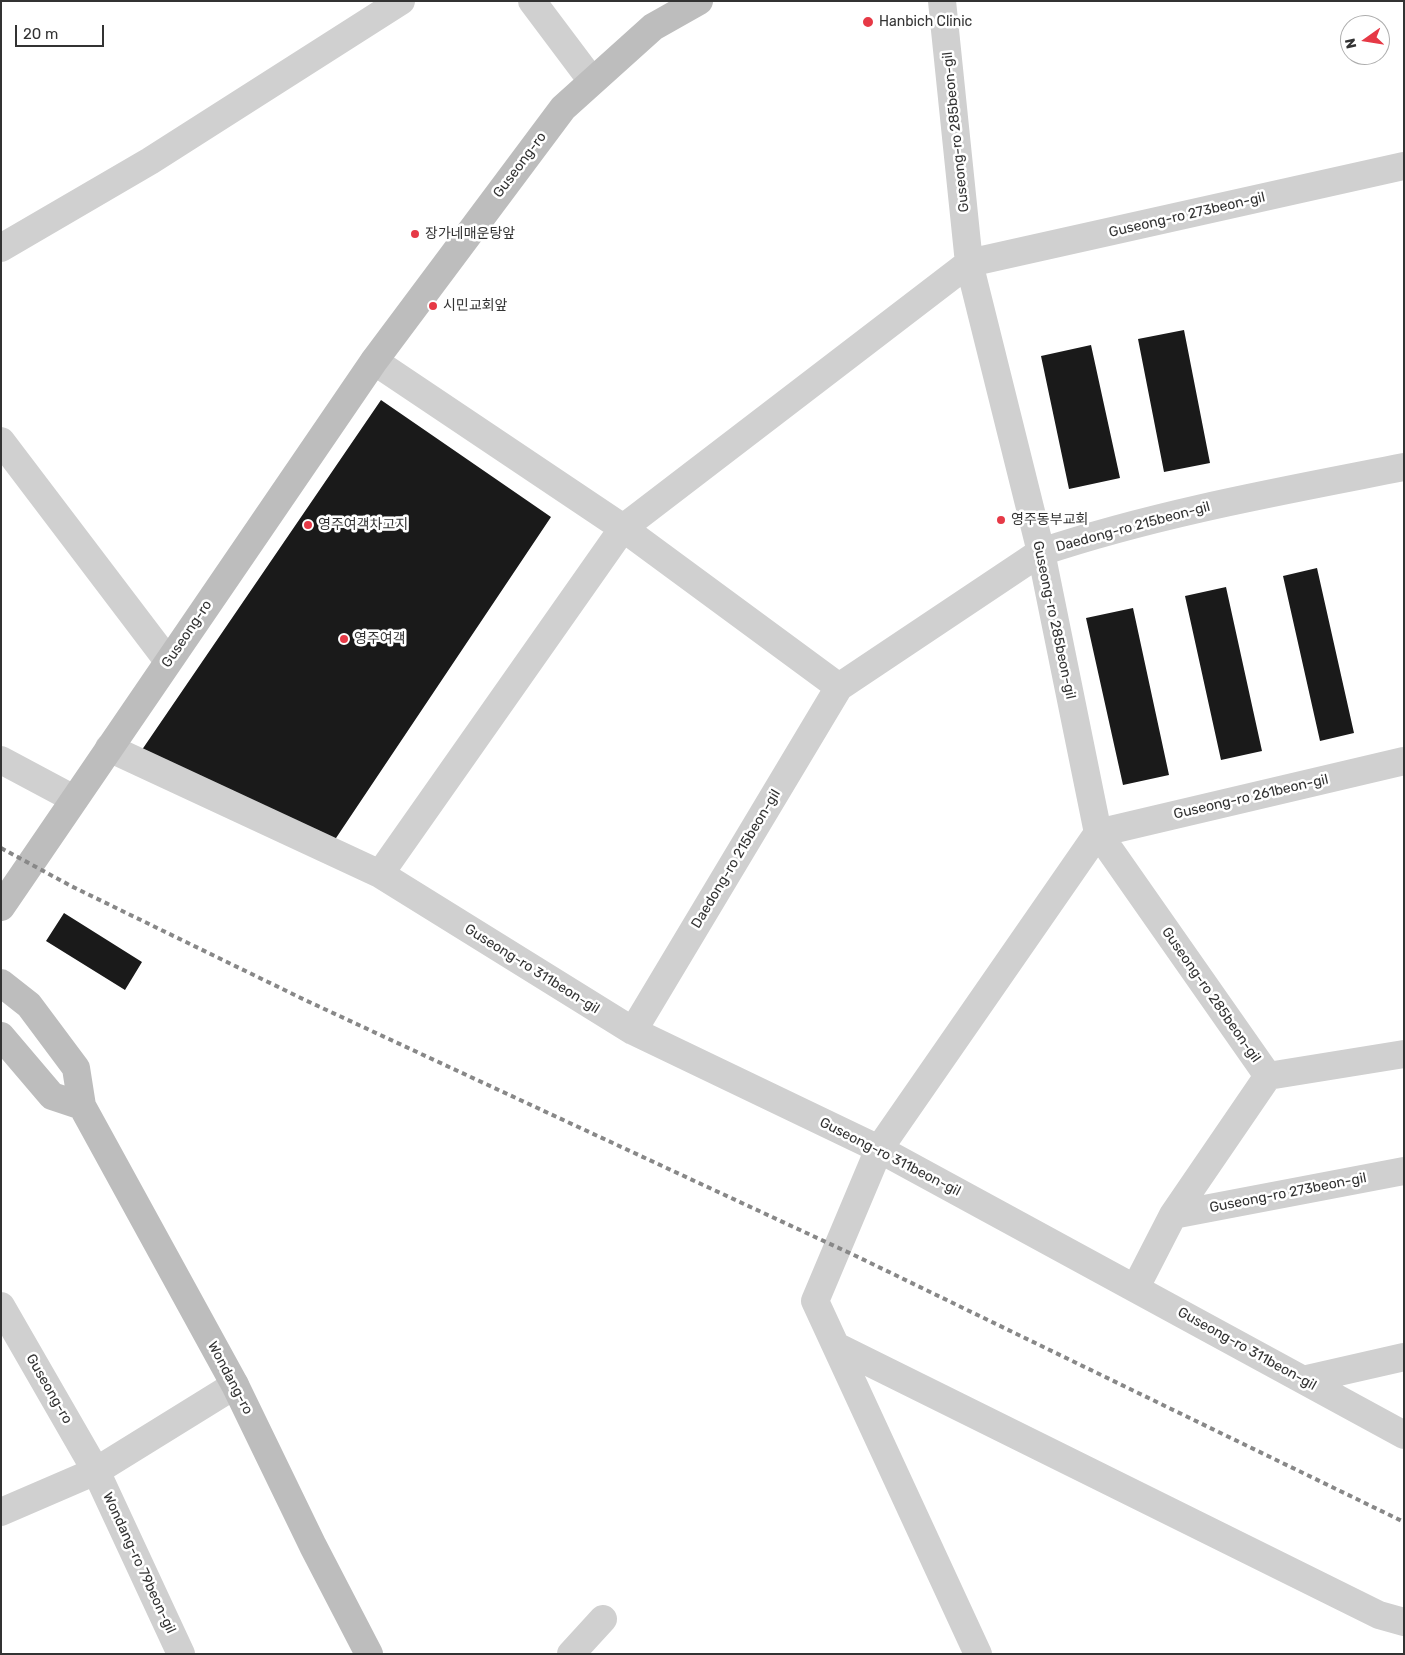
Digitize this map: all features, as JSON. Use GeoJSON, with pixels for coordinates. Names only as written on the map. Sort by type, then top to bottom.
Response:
{"type":"FeatureCollection","features":[{"type":"Feature","properties":{"kind":"main road","name":"Guseong-ro"},"geometry":{"type":"LineString","coordinates":[[1,907],[374,361],[563,108],[653,27],[699,1]]}},
{"type":"Feature","properties":{"kind":"main road","name":"Wondang-ro"},"geometry":{"type":"LineString","coordinates":[[1,983],[29,1005],[76,1068],[82,1106],[235,1384],[313,1546],[369,1654]]}},
{"type":"Feature","properties":{"kind":"main road"},"geometry":{"type":"LineString","coordinates":[[1,1036],[52,1096],[82,1106]]}},
{"type":"Feature","properties":{"kind":"street"},"geometry":{"type":"LineString","coordinates":[[1,248],[150,161],[400,1]]}},
{"type":"Feature","properties":{"kind":"street"},"geometry":{"type":"LineString","coordinates":[[532,1],[592,81]]}},
{"type":"Feature","properties":{"kind":"street","name":"Guseong-ro 285beon-gil"},"geometry":{"type":"LineString","coordinates":[[942,1],[969,263],[1041,552],[1098,833],[1268,1076],[1173,1216],[1136,1287]]}},
{"type":"Feature","properties":{"kind":"street","name":"Guseong-ro 273beon-gil"},"geometry":{"type":"LineString","coordinates":[[969,263],[1404,166]]}},
{"type":"Feature","properties":{"kind":"street"},"geometry":{"type":"LineString","coordinates":[[380,874],[624,528],[969,263]]}},
{"type":"Feature","properties":{"kind":"street"},"geometry":{"type":"LineString","coordinates":[[374,361],[624,528],[839,687]]}},
{"type":"Feature","properties":{"kind":"street"},"geometry":{"type":"LineString","coordinates":[[1,441],[168,661]]}},
{"type":"Feature","properties":{"kind":"street","name":"Daedong-ro 215beon-gil"},"geometry":{"type":"LineString","coordinates":[[633,1031],[839,687],[1041,552],[1070,542],[1225,503],[1404,467]]}},
{"type":"Feature","properties":{"kind":"street","name":"Guseong-ro 311beon-gil"},"geometry":{"type":"LineString","coordinates":[[108,748],[380,874],[633,1031],[879,1149],[1136,1287],[1404,1435]]}},
{"type":"Feature","properties":{"kind":"street"},"geometry":{"type":"LineString","coordinates":[[1,760],[74,798]]}},
{"type":"Feature","properties":{"kind":"street","name":"Guseong-ro 261beon-gil"},"geometry":{"type":"LineString","coordinates":[[1098,833],[1404,761]]}},
{"type":"Feature","properties":{"kind":"street"},"geometry":{"type":"LineString","coordinates":[[978,1654],[814,1301],[879,1149],[1098,833]]}},
{"type":"Feature","properties":{"kind":"street"},"geometry":{"type":"LineString","coordinates":[[1268,1076],[1404,1054]]}},
{"type":"Feature","properties":{"kind":"street","name":"Guseong-ro 273beon-gil"},"geometry":{"type":"LineString","coordinates":[[1173,1216],[1404,1171]]}},
{"type":"Feature","properties":{"kind":"street","name":"Guseong-ro"},"geometry":{"type":"LineString","coordinates":[[1,1306],[96,1472]]}},
{"type":"Feature","properties":{"kind":"street"},"geometry":{"type":"LineString","coordinates":[[836,1346],[1370,1610],[1404,1622]]}},
{"type":"Feature","properties":{"kind":"street"},"geometry":{"type":"LineString","coordinates":[[1303,1380],[1404,1357]]}},
{"type":"Feature","properties":{"kind":"street"},"geometry":{"type":"LineString","coordinates":[[1,1512],[96,1472],[235,1384]]}},
{"type":"Feature","properties":{"kind":"street","name":"Wondang-ro 79beon-gil"},"geometry":{"type":"LineString","coordinates":[[96,1472],[181,1654]]}},
{"type":"Feature","properties":{"kind":"street"},"geometry":{"type":"LineString","coordinates":[[571,1654],[603,1619]]}},
{"type":"Feature","properties":{"kind":"building"},"geometry":{"type":"Polygon","coordinates":[[[1184,330],[1210,463],[1164,472],[1138,339],[1184,330]]]}},
{"type":"Feature","properties":{"kind":"building"},"geometry":{"type":"Polygon","coordinates":[[[1091,345],[1120,478],[1069,489],[1041,356],[1091,345]]]}},
{"type":"Feature","properties":{"kind":"building","name":"영주여객"},"geometry":{"type":"Polygon","coordinates":[[[381,400],[551,517],[328,850],[135,760],[381,400]]]}},
{"type":"Feature","properties":{"kind":"building"},"geometry":{"type":"Polygon","coordinates":[[[1317,568],[1354,733],[1320,741],[1283,576],[1317,568]]]}},
{"type":"Feature","properties":{"kind":"building"},"geometry":{"type":"Polygon","coordinates":[[[1226,587],[1262,751],[1221,760],[1185,596],[1226,587]]]}},
{"type":"Feature","properties":{"kind":"building"},"geometry":{"type":"Polygon","coordinates":[[[1133,608],[1169,775],[1123,785],[1086,618],[1133,608]]]}},
{"type":"Feature","properties":{"kind":"building"},"geometry":{"type":"Polygon","coordinates":[[[64,913],[142,962],[125,990],[46,941],[64,913]]]}},
{"type":"Feature","properties":{"kind":"railway"},"geometry":{"type":"LineString","coordinates":[[1,848],[71,886],[305,1000],[856,1256],[1404,1522]]}},
{"type":"Feature","properties":{"kind":"place","name":"Hanbich Clinic"},"geometry":{"type":"Point","coordinates":[868,22]}},
{"type":"Feature","properties":{"kind":"place","name":"장가네매운탕앞"},"geometry":{"type":"Point","coordinates":[415,234]}},
{"type":"Feature","properties":{"kind":"place","name":"시민교회앞"},"geometry":{"type":"Point","coordinates":[433,306]}},
{"type":"Feature","properties":{"kind":"place","name":"영주동부교회"},"geometry":{"type":"Point","coordinates":[1001,520]}},
{"type":"Feature","properties":{"kind":"place","name":"영주여객차고지"},"geometry":{"type":"Point","coordinates":[308,525]}},
{"type":"Feature","properties":{"kind":"place","name":"영주여객"},"geometry":{"type":"Point","coordinates":[344,639]}}]}
